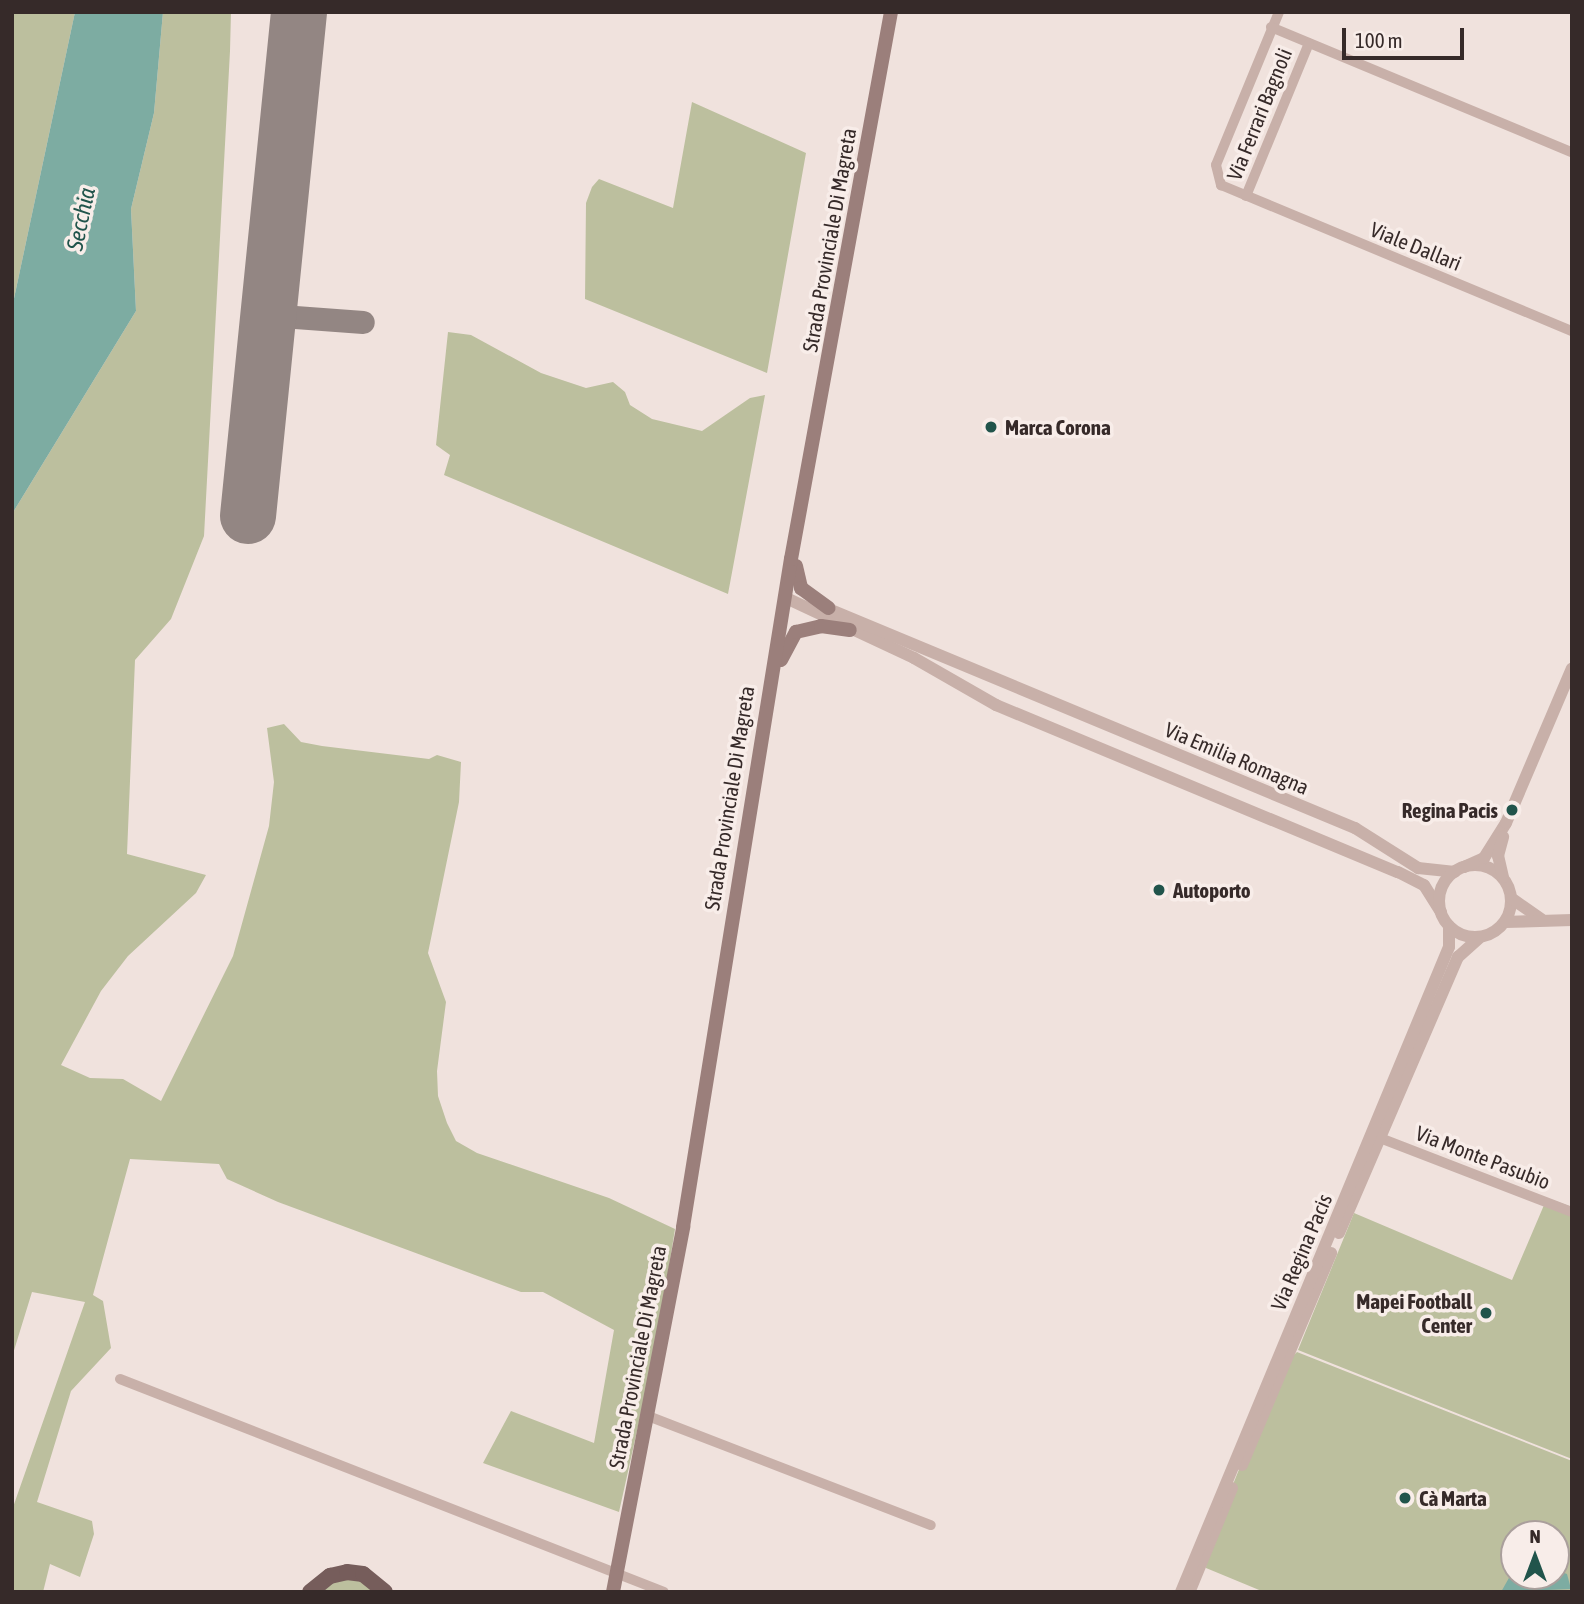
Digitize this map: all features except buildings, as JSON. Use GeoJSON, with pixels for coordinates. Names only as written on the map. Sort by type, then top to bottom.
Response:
{"type":"FeatureCollection","features":[{"type":"Feature","properties":{"kind":"main road","name":"Strada Provinciale Di Magreta"},"geometry":{"type":"LineString","coordinates":[[613,1592],[683,1227],[784,597],[891,12]]}},
{"type":"Feature","properties":{"kind":"main road"},"geometry":{"type":"LineString","coordinates":[[801,503],[806,511],[796,580],[828,608]]}},
{"type":"Feature","properties":{"kind":"main road"},"geometry":{"type":"LineString","coordinates":[[764,714],[773,698],[782,652],[796,632],[821,626],[849,630]]}},
{"type":"Feature","properties":{"kind":"main road"},"geometry":{"type":"LineString","coordinates":[[310,1592],[330,1576],[347,1572],[363,1574],[385,1592]]}},
{"type":"Feature","properties":{"kind":"street","name":"Via Ferrari Bagnoli"},"geometry":{"type":"LineString","coordinates":[[1279,12],[1215,172],[1221,185],[1246,196],[1309,43]]}},
{"type":"Feature","properties":{"kind":"street"},"geometry":{"type":"LineString","coordinates":[[1271,27],[1572,152]]}},
{"type":"Feature","properties":{"kind":"street","name":"Viale Dallari"},"geometry":{"type":"LineString","coordinates":[[1246,196],[1572,331]]}},
{"type":"Feature","properties":{"kind":"street","name":"Via Emilia Romagna"},"geometry":{"type":"LineString","coordinates":[[784,597],[828,608],[1355,828],[1418,868],[1485,867],[1503,878]]}},
{"type":"Feature","properties":{"kind":"street","name":"Via Emilia Romagna"},"geometry":{"type":"LineString","coordinates":[[784,597],[849,630],[914,658],[996,705],[1398,872],[1424,885],[1449,926]]}},
{"type":"Feature","properties":{"kind":"street"},"geometry":{"type":"LineString","coordinates":[[1441,912],[1441,890],[1460,869],[1484,858],[1506,823],[1572,668]]}},
{"type":"Feature","properties":{"kind":"street"},"geometry":{"type":"LineString","coordinates":[[996,705],[990,691],[1000,680]]}},
{"type":"Feature","properties":{"kind":"street"},"geometry":{"type":"LineString","coordinates":[[1506,823],[1499,856],[1503,878],[1511,898],[1541,919]]}},
{"type":"Feature","properties":{"kind":"street"},"geometry":{"type":"LineString","coordinates":[[1505,922],[1511,898]]}},
{"type":"Feature","properties":{"kind":"street"},"geometry":{"type":"LineString","coordinates":[[1449,926],[1463,935],[1480,937],[1505,922],[1572,920]]}},
{"type":"Feature","properties":{"kind":"street","name":"Via Regina Pacis"},"geometry":{"type":"LineString","coordinates":[[1181,1592],[1444,959],[1449,926]]}},
{"type":"Feature","properties":{"kind":"street","name":"Via Regina Pacis"},"geometry":{"type":"LineString","coordinates":[[1190,1592],[1458,957],[1480,937]]}},
{"type":"Feature","properties":{"kind":"street","name":"Via Monte Pasubio"},"geometry":{"type":"LineString","coordinates":[[1380,1138],[1572,1212]]}},
{"type":"Feature","properties":{"kind":"street"},"geometry":{"type":"LineString","coordinates":[[120,1379],[608,1573],[617,1573],[664,1592]]}},
{"type":"Feature","properties":{"kind":"street"},"geometry":{"type":"LineString","coordinates":[[648,1416],[931,1525]]}},
{"type":"Feature","properties":{"kind":"green space"},"geometry":{"type":"Polygon","coordinates":[[[12,12],[75,12],[12,308],[12,12]]]}},
{"type":"Feature","properties":{"kind":"green space"},"geometry":{"type":"Polygon","coordinates":[[[163,12],[231,12],[230,51],[204,536],[171,619],[135,660],[127,854],[206,875],[196,893],[128,956],[101,991],[61,1065],[90,1078],[123,1079],[161,1101],[233,956],[269,826],[274,782],[267,728],[284,724],[301,742],[322,746],[429,759],[437,755],[461,762],[459,802],[428,953],[446,1002],[437,1071],[438,1096],[456,1141],[477,1153],[609,1198],[675,1229],[657,1341],[619,1512],[483,1463],[511,1411],[594,1443],[614,1330],[543,1292],[521,1292],[278,1202],[227,1179],[219,1164],[130,1159],[93,1295],[103,1301],[111,1348],[71,1391],[37,1502],[92,1521],[94,1534],[80,1577],[50,1564],[43,1592],[12,1592],[12,1510],[85,1302],[32,1292],[12,1357],[12,514],[136,311],[131,209],[154,113],[163,12]]]}},
{"type":"Feature","properties":{"kind":"green space"},"geometry":{"type":"Polygon","coordinates":[[[692,102],[806,153],[767,373],[585,299],[586,203],[592,187],[599,179],[673,208],[692,102]]]}},
{"type":"Feature","properties":{"kind":"green space"},"geometry":{"type":"Polygon","coordinates":[[[448,332],[471,335],[541,373],[586,388],[613,382],[625,392],[630,405],[652,419],[702,431],[750,398],[765,395],[728,594],[444,475],[450,455],[436,445],[448,332]]]}},
{"type":"Feature","properties":{"kind":"green space","name":"Mapei Football Center"},"geometry":{"type":"Polygon","coordinates":[[[1547,1198],[1572,1207],[1572,1459],[1298,1350],[1354,1213],[1512,1280],[1547,1198]]]}},
{"type":"Feature","properties":{"kind":"green space","name":"Cà Marta"},"geometry":{"type":"Polygon","coordinates":[[[1297,1352],[1572,1461],[1572,1592],[1264,1592],[1206,1568],[1207,1549],[1279,1370],[1297,1352]]]}},
{"type":"Feature","properties":{"kind":"green space"},"geometry":{"type":"Polygon","coordinates":[[[343,1577],[359,1579],[377,1592],[318,1592],[343,1577]]]}},
{"type":"Feature","properties":{"kind":"water","name":"Secchia"},"geometry":{"type":"Polygon","coordinates":[[[75,12],[163,12],[154,113],[131,209],[136,311],[12,514],[12,308],[75,12]]]}},
{"type":"Feature","properties":{"kind":"water"},"geometry":{"type":"Polygon","coordinates":[[[1502,1590],[1548,1590],[1501,1592],[1502,1590]]]}},
{"type":"Feature","properties":{"kind":"taxiway"},"geometry":{"type":"LineString","coordinates":[[268,315],[363,322]]}},
{"type":"Feature","properties":{"kind":"runway"},"geometry":{"type":"LineString","coordinates":[[248,516],[299,12]]}},
{"type":"Feature","properties":{"kind":"place","name":"Marca Corona"},"geometry":{"type":"Point","coordinates":[991,427]}},
{"type":"Feature","properties":{"kind":"place","name":"Regina Pacis"},"geometry":{"type":"Point","coordinates":[1512,810]}},
{"type":"Feature","properties":{"kind":"place","name":"Autoporto"},"geometry":{"type":"Point","coordinates":[1159,890]}},
{"type":"Feature","properties":{"kind":"place","name":"Mapei Football Center"},"geometry":{"type":"Point","coordinates":[1486,1313]}},
{"type":"Feature","properties":{"kind":"place","name":"Cà Marta"},"geometry":{"type":"Point","coordinates":[1405,1498]}}]}
